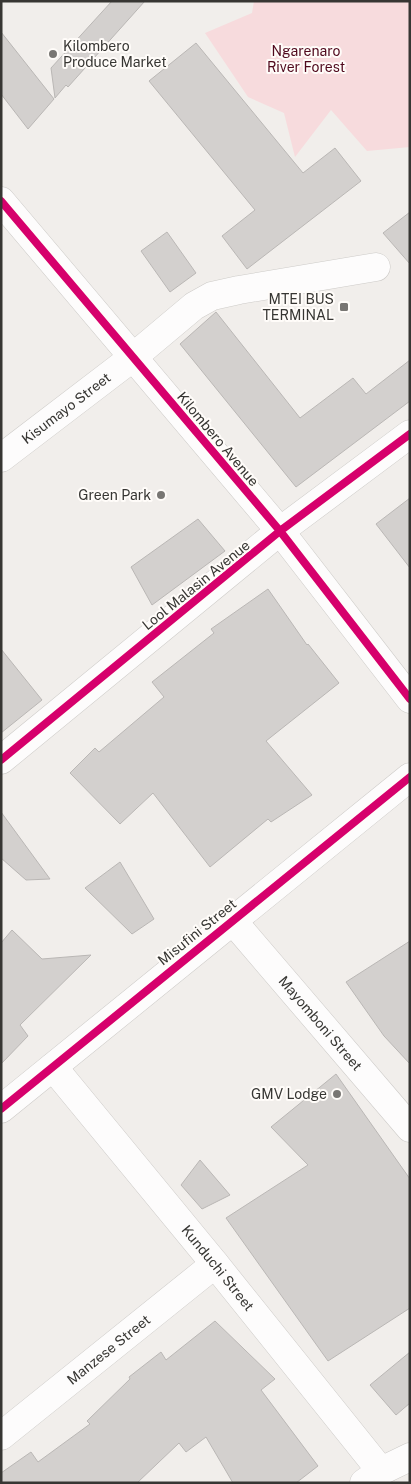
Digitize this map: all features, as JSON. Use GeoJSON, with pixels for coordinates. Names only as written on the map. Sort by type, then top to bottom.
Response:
{"type":"FeatureCollection","features":[{"type":"Feature","properties":{"kind":"street","name":"Kilombero Avenue"},"geometry":{"type":"LineString","coordinates":[[1,201],[280,531],[410,699]]}},
{"type":"Feature","properties":{"kind":"street","name":"Kisumayo Street"},"geometry":{"type":"LineString","coordinates":[[1,458],[132,358],[194,306],[212,296],[376,267]]}},
{"type":"Feature","properties":{"kind":"street","name":"Lool Malasin Avenue"},"geometry":{"type":"LineString","coordinates":[[1,760],[280,531],[410,434]]}},
{"type":"Feature","properties":{"kind":"street","name":"Misufini Street"},"geometry":{"type":"LineString","coordinates":[[1,1109],[410,777]]}},
{"type":"Feature","properties":{"kind":"street","name":"Mayomboni Street"},"geometry":{"type":"LineString","coordinates":[[232,920],[410,1128]]}},
{"type":"Feature","properties":{"kind":"street","name":"Kunduchi Street"},"geometry":{"type":"LineString","coordinates":[[53,1067],[215,1264],[372,1477]]}},
{"type":"Feature","properties":{"kind":"street","name":"Manzese Street"},"geometry":{"type":"LineString","coordinates":[[1,1436],[215,1264]]}},
{"type":"Feature","properties":{"kind":"street"},"geometry":{"type":"LineString","coordinates":[[372,1477],[410,1457]]}},
{"type":"Feature","properties":{"kind":"green space","name":"Ngarenaro River Forest"},"geometry":{"type":"Polygon","coordinates":[[[254,1],[410,1],[410,147],[367,151],[331,110],[295,157],[284,113],[248,97],[205,33],[252,13],[254,1]]]}},
{"type":"Feature","properties":{"kind":"building"},"geometry":{"type":"Polygon","coordinates":[[[112,1],[145,1],[68,87],[66,85],[55,98],[51,68],[112,1]]]}},
{"type":"Feature","properties":{"kind":"building"},"geometry":{"type":"Polygon","coordinates":[[[1,32],[54,99],[28,129],[1,94],[1,32]]]}},
{"type":"Feature","properties":{"kind":"building"},"geometry":{"type":"Polygon","coordinates":[[[196,43],[303,173],[335,148],[361,181],[247,269],[222,236],[255,210],[149,81],[196,43]]]}},
{"type":"Feature","properties":{"kind":"building"},"geometry":{"type":"Polygon","coordinates":[[[410,212],[410,264],[383,233],[410,212]]]}},
{"type":"Feature","properties":{"kind":"building"},"geometry":{"type":"Polygon","coordinates":[[[167,232],[196,273],[170,292],[141,251],[167,232]]]}},
{"type":"Feature","properties":{"kind":"building"},"geometry":{"type":"Polygon","coordinates":[[[216,312],[300,418],[353,378],[366,394],[410,360],[410,401],[296,487],[180,344],[216,312]]]}},
{"type":"Feature","properties":{"kind":"building"},"geometry":{"type":"Polygon","coordinates":[[[410,498],[410,568],[376,524],[410,498]]]}},
{"type":"Feature","properties":{"kind":"building"},"geometry":{"type":"Polygon","coordinates":[[[198,519],[225,551],[152,605],[131,567],[198,519]]]}},
{"type":"Feature","properties":{"kind":"building"},"geometry":{"type":"Polygon","coordinates":[[[268,589],[307,645],[339,683],[266,741],[312,795],[271,822],[268,819],[210,867],[153,793],[120,824],[70,773],[95,748],[99,752],[164,697],[152,682],[214,633],[211,629],[268,589]]]}},
{"type":"Feature","properties":{"kind":"building"},"geometry":{"type":"Polygon","coordinates":[[[1,649],[42,700],[1,733],[1,649]]]}},
{"type":"Feature","properties":{"kind":"building"},"geometry":{"type":"Polygon","coordinates":[[[1,812],[50,879],[26,880],[1,858],[1,812]]]}},
{"type":"Feature","properties":{"kind":"building"},"geometry":{"type":"Polygon","coordinates":[[[120,862],[154,919],[132,934],[85,888],[120,862]]]}},
{"type":"Feature","properties":{"kind":"building"},"geometry":{"type":"Polygon","coordinates":[[[12,930],[42,959],[91,955],[20,1025],[28,1036],[1,1064],[1,943],[12,930]]]}},
{"type":"Feature","properties":{"kind":"building"},"geometry":{"type":"Polygon","coordinates":[[[410,941],[410,1064],[384,1036],[346,982],[410,941]]]}},
{"type":"Feature","properties":{"kind":"building"},"geometry":{"type":"Polygon","coordinates":[[[336,1074],[410,1179],[410,1308],[328,1361],[226,1218],[308,1165],[271,1127],[336,1074]]]}},
{"type":"Feature","properties":{"kind":"building"},"geometry":{"type":"Polygon","coordinates":[[[200,1160],[230,1195],[202,1209],[181,1185],[200,1160]]]}},
{"type":"Feature","properties":{"kind":"building"},"geometry":{"type":"Polygon","coordinates":[[[215,1321],[275,1379],[261,1390],[318,1466],[296,1483],[233,1483],[206,1437],[186,1452],[179,1443],[137,1483],[1,1483],[1,1473],[31,1452],[38,1462],[90,1424],[87,1421],[130,1379],[129,1377],[161,1352],[166,1360],[215,1321]]]}},
{"type":"Feature","properties":{"kind":"building"},"geometry":{"type":"Polygon","coordinates":[[[410,1352],[410,1403],[396,1415],[370,1385],[410,1352]]]}},
{"type":"Feature","properties":{"kind":"cycle path"},"geometry":{"type":"LineString","coordinates":[[1,201],[280,531],[410,699]]}},
{"type":"Feature","properties":{"kind":"cycle path"},"geometry":{"type":"LineString","coordinates":[[1,760],[280,531],[410,434]]}},
{"type":"Feature","properties":{"kind":"cycle path"},"geometry":{"type":"LineString","coordinates":[[1,1109],[410,777]]}},
{"type":"Feature","properties":{"kind":"place","name":"Kilombero Produce Market"},"geometry":{"type":"Point","coordinates":[53,54]}},
{"type":"Feature","properties":{"kind":"place","name":"MTEI BUS TERMINAL"},"geometry":{"type":"Point","coordinates":[344,307]}},
{"type":"Feature","properties":{"kind":"place","name":"Green Park"},"geometry":{"type":"Point","coordinates":[161,495]}},
{"type":"Feature","properties":{"kind":"place","name":"GMV Lodge"},"geometry":{"type":"Point","coordinates":[337,1094]}}]}
